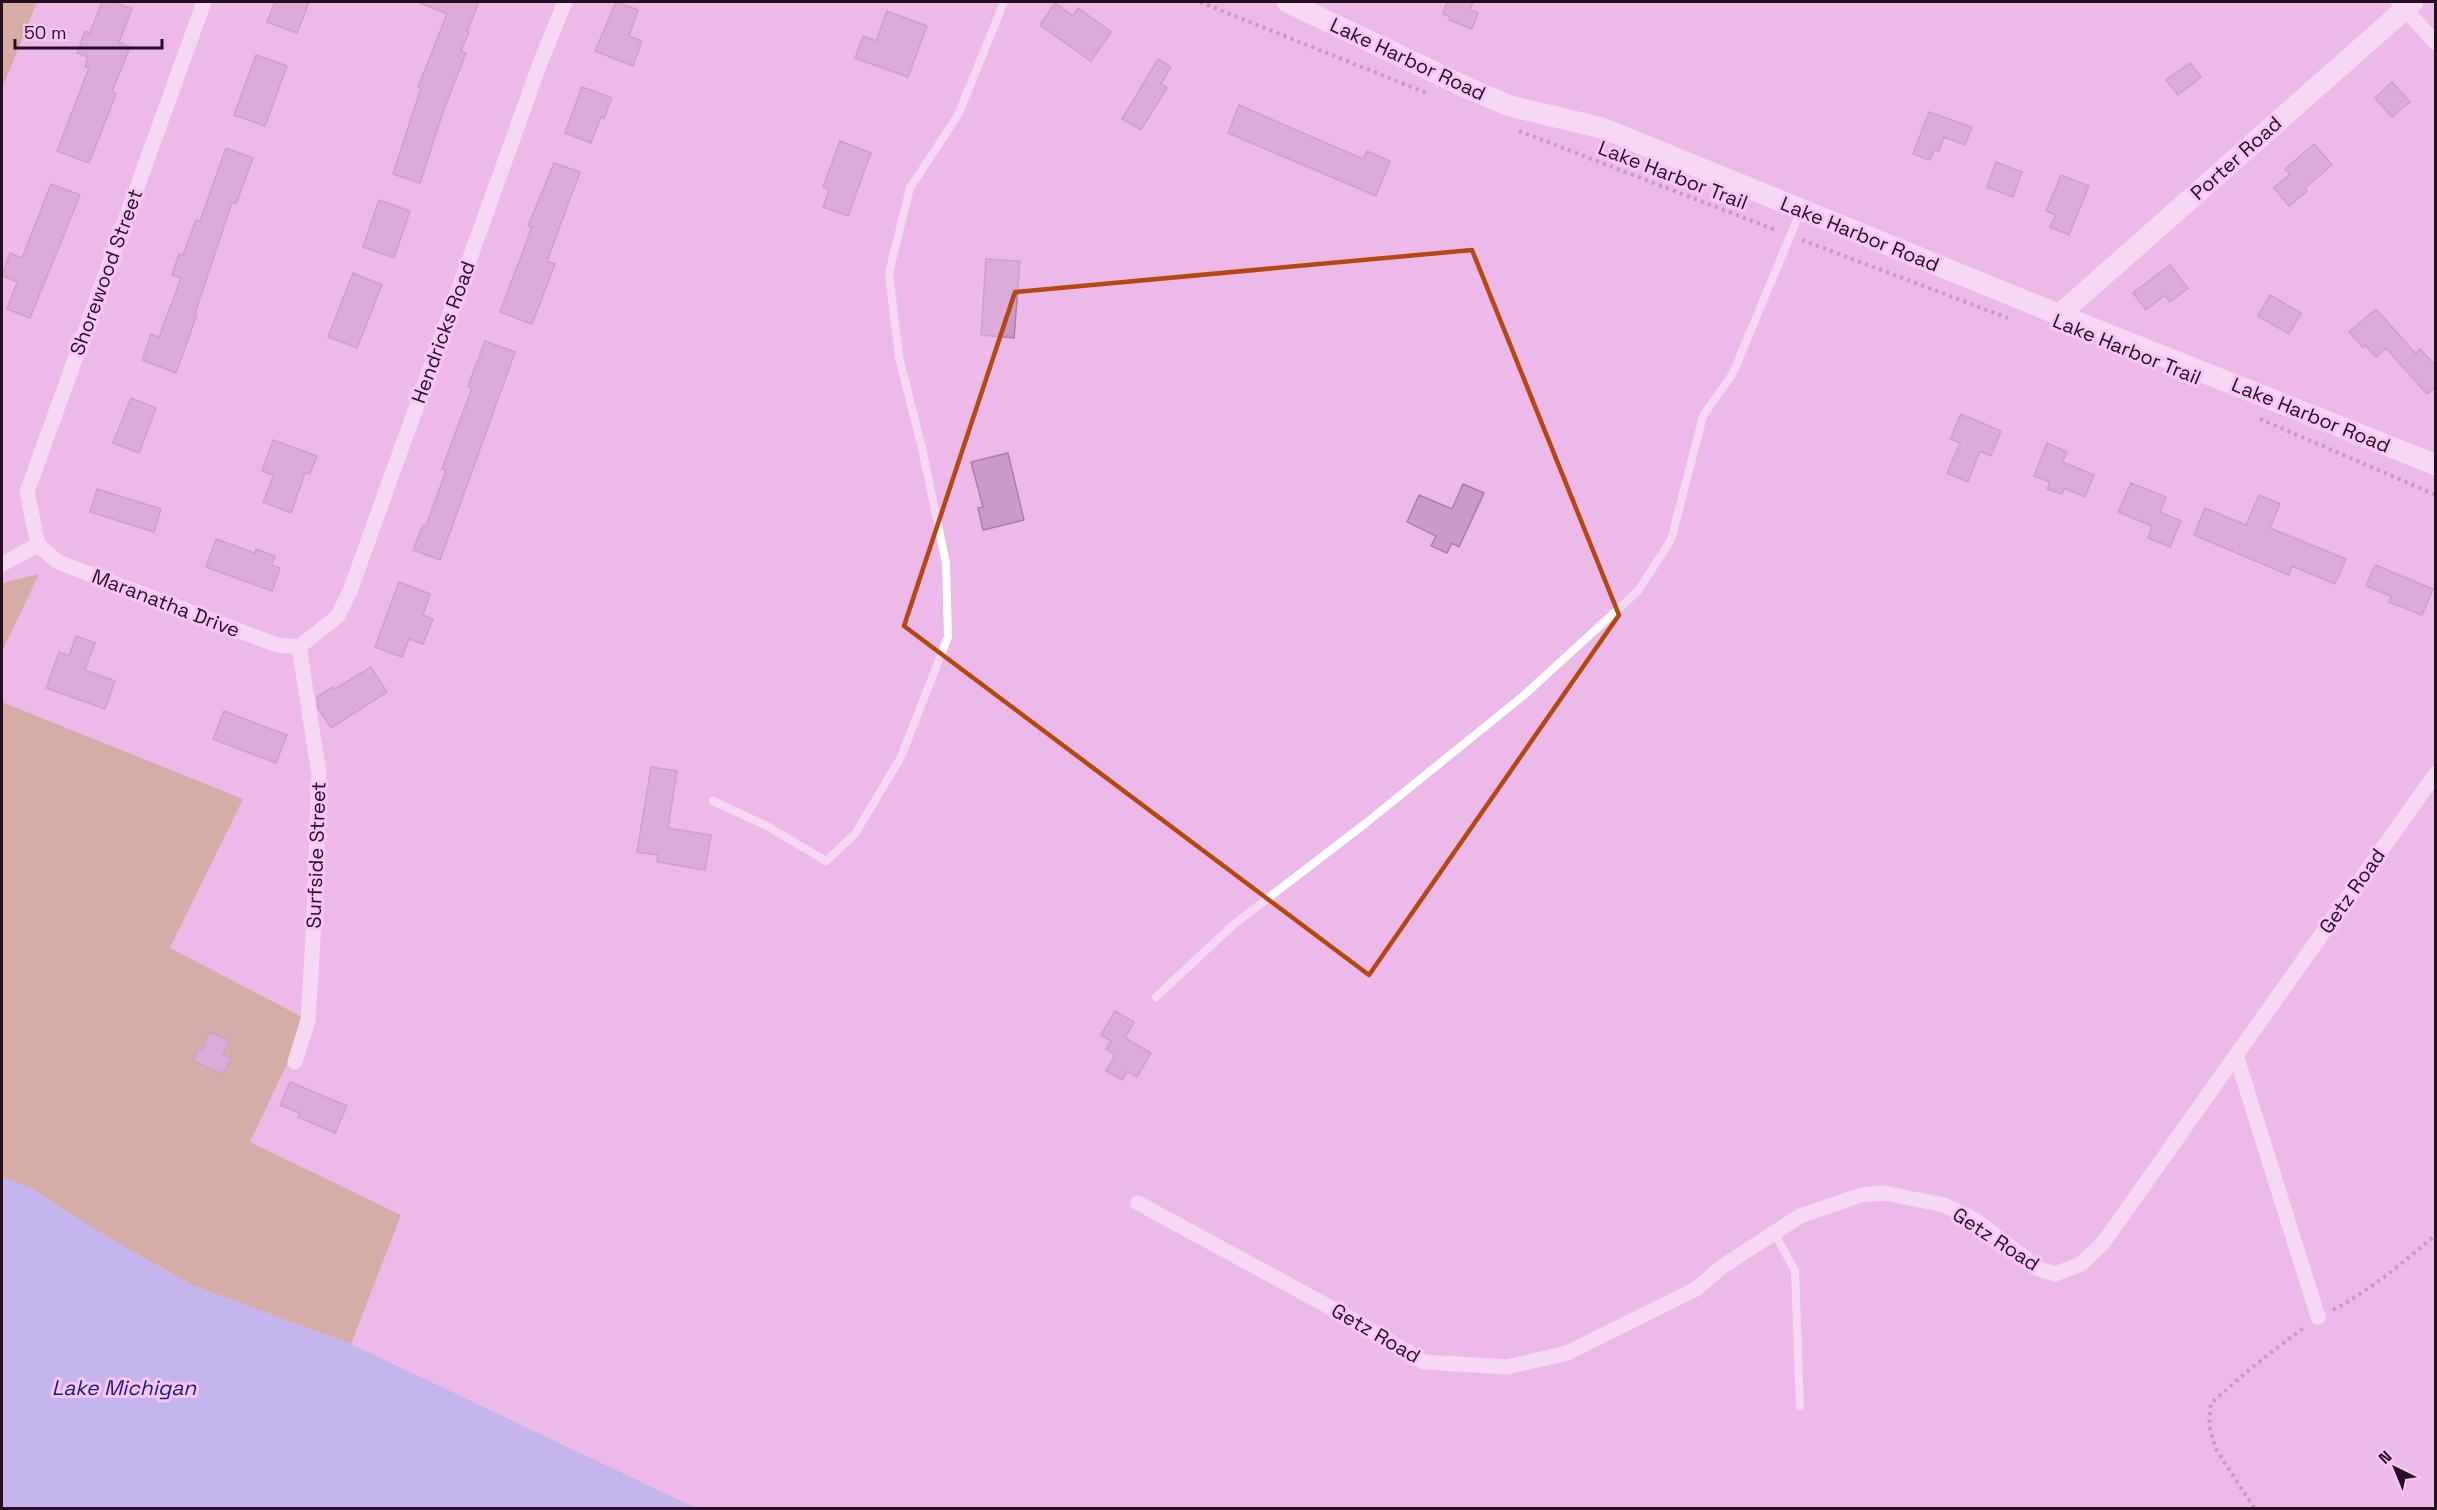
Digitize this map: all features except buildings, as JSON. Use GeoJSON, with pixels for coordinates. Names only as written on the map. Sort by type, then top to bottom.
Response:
{"type":"FeatureCollection","features":[{"type":"Feature","properties":{"kind":"street","name":"Shorewood Street"},"geometry":{"type":"LineString","coordinates":[[38,545],[27,492],[204,2]]}},
{"type":"Feature","properties":{"kind":"street","name":"Hendricks Road"},"geometry":{"type":"LineString","coordinates":[[299,647],[338,616],[350,591],[542,58],[565,2]]}},
{"type":"Feature","properties":{"kind":"street","name":"Lake Harbor Road"},"geometry":{"type":"LineString","coordinates":[[1287,2],[1510,106],[1602,128],[2059,315],[2436,465]]}},
{"type":"Feature","properties":{"kind":"street"},"geometry":{"type":"LineString","coordinates":[[2405,4],[2436,43]]}},
{"type":"Feature","properties":{"kind":"street","name":"Porter Road"},"geometry":{"type":"LineString","coordinates":[[2059,315],[2405,4]]}},
{"type":"Feature","properties":{"kind":"street"},"geometry":{"type":"LineString","coordinates":[[2,564],[38,545]]}},
{"type":"Feature","properties":{"kind":"street","name":"Maranatha Drive"},"geometry":{"type":"LineString","coordinates":[[38,545],[58,562],[276,645],[299,647]]}},
{"type":"Feature","properties":{"kind":"street","name":"Surfside Street"},"geometry":{"type":"LineString","coordinates":[[295,1062],[308,1020],[319,774],[299,647]]}},
{"type":"Feature","properties":{"kind":"street","name":"Getz Road"},"geometry":{"type":"LineString","coordinates":[[1138,1203],[1348,1317],[1424,1362],[1507,1367],[1567,1353],[1696,1289],[1723,1266],[1800,1216],[1861,1195],[1884,1193],[1944,1205],[1975,1220],[2038,1269],[2055,1274],[2081,1264],[2103,1243],[2436,773]]}},
{"type":"Feature","properties":{"kind":"street"},"geometry":{"type":"LineString","coordinates":[[2236,1055],[2318,1317]]}},
{"type":"Feature","properties":{"kind":"lane"},"geometry":{"type":"LineString","coordinates":[[713,801],[766,826],[826,861],[855,834],[901,757],[948,637],[946,564],[922,448],[899,357],[889,273],[910,188],[958,115],[1004,2]]}},
{"type":"Feature","properties":{"kind":"lane"},"geometry":{"type":"LineString","coordinates":[[1156,997],[1233,925],[1366,823],[1523,696],[1638,591],[1671,540],[1703,416],[1733,373],[1801,210]]}},
{"type":"Feature","properties":{"kind":"lane"},"geometry":{"type":"LineString","coordinates":[[1774,1233],[1795,1271],[1800,1406]]}},
{"type":"Feature","properties":{"kind":"path"},"geometry":{"type":"LineString","coordinates":[[1200,2],[1438,98]]}},
{"type":"Feature","properties":{"kind":"path","name":"Lake Harbor Trail"},"geometry":{"type":"LineString","coordinates":[[1514,129],[1634,177],[2017,321]]}},
{"type":"Feature","properties":{"kind":"path"},"geometry":{"type":"LineString","coordinates":[[2253,416],[2436,495]]}},
{"type":"Feature","properties":{"kind":"path"},"geometry":{"type":"LineString","coordinates":[[2254,1509],[2216,1449],[2209,1426],[2211,1403],[2256,1364],[2318,1317],[2361,1294],[2408,1259],[2436,1234]]}},
{"type":"Feature","properties":{"kind":"highlighted area"},"geometry":{"type":"Polygon","coordinates":[[[1472,250],[1619,615],[1369,975],[904,626],[1015,292],[1472,250]]]}},
{"type":"Feature","properties":{"kind":"shaded area"},"geometry":{"type":"Polygon","coordinates":[[[2,2],[37,2],[2,89],[2,2]]]}},
{"type":"Feature","properties":{"kind":"shaded area"},"geometry":{"type":"Polygon","coordinates":[[[39,574],[2,652],[2,583],[39,574]]]}},
{"type":"Feature","properties":{"kind":"shaded area"},"geometry":{"type":"Polygon","coordinates":[[[2,702],[243,799],[170,948],[308,1020],[250,1142],[401,1215],[351,1344],[194,1286],[107,1237],[32,1189],[2,1177],[2,702]]]}},
{"type":"Feature","properties":{"kind":"water","name":"Lake Michigan"},"geometry":{"type":"Polygon","coordinates":[[[2,1177],[32,1189],[107,1237],[194,1286],[351,1344],[696,1508],[2,1508],[2,1177]]]}}]}
